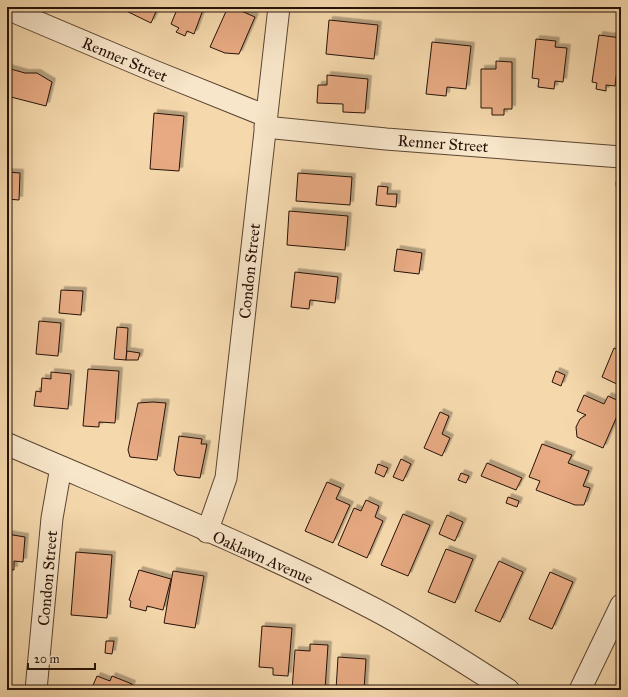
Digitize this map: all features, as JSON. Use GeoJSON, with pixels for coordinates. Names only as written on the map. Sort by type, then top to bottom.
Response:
{"type":"FeatureCollection","features":[{"type":"Feature","properties":{"kind":"street","name":"Condon Street"},"geometry":{"type":"LineString","coordinates":[[208,532],[226,478],[279,7]]}},
{"type":"Feature","properties":{"kind":"street","name":"Renner Street"},"geometry":{"type":"LineString","coordinates":[[7,9],[141,66],[265,122],[386,139],[621,157]]}},
{"type":"Feature","properties":{"kind":"street","name":"Oaklawn Avenue"},"geometry":{"type":"LineString","coordinates":[[7,444],[300,572],[375,609],[447,650],[508,690]]}},
{"type":"Feature","properties":{"kind":"street","name":"Condon Street"},"geometry":{"type":"LineString","coordinates":[[36,690],[52,518],[61,467]]}},
{"type":"Feature","properties":{"kind":"street"},"geometry":{"type":"LineString","coordinates":[[580,690],[621,605]]}},
{"type":"Feature","properties":{"kind":"building"},"geometry":{"type":"Polygon","coordinates":[[[118,7],[158,7],[151,23],[118,7]]]}},
{"type":"Feature","properties":{"kind":"building"},"geometry":{"type":"Polygon","coordinates":[[[178,7],[204,7],[194,34],[187,31],[185,36],[176,32],[179,28],[171,24],[178,7]]]}},
{"type":"Feature","properties":{"kind":"building"},"geometry":{"type":"Polygon","coordinates":[[[228,7],[232,7],[255,17],[239,54],[225,53],[210,47],[228,7]]]}},
{"type":"Feature","properties":{"kind":"building"},"geometry":{"type":"Polygon","coordinates":[[[329,20],[378,25],[374,59],[326,54],[329,20]]]}},
{"type":"Feature","properties":{"kind":"building"},"geometry":{"type":"Polygon","coordinates":[[[599,35],[621,38],[615,86],[606,85],[606,91],[596,89],[597,83],[592,82],[599,35]]]}},
{"type":"Feature","properties":{"kind":"building"},"geometry":{"type":"Polygon","coordinates":[[[536,39],[556,41],[555,47],[567,48],[563,82],[555,81],[554,89],[538,87],[539,79],[532,78],[536,39]]]}},
{"type":"Feature","properties":{"kind":"building"},"geometry":{"type":"Polygon","coordinates":[[[432,42],[471,46],[466,89],[447,87],[446,96],[426,94],[432,42]]]}},
{"type":"Feature","properties":{"kind":"building"},"geometry":{"type":"Polygon","coordinates":[[[496,61],[512,62],[512,109],[504,109],[504,115],[492,115],[492,108],[481,108],[481,69],[496,69],[496,61]]]}},
{"type":"Feature","properties":{"kind":"building"},"geometry":{"type":"Polygon","coordinates":[[[7,68],[25,73],[37,73],[52,82],[46,106],[7,96],[7,68]]]}},
{"type":"Feature","properties":{"kind":"building"},"geometry":{"type":"Polygon","coordinates":[[[327,75],[368,79],[365,113],[343,112],[343,104],[317,103],[318,85],[327,85],[327,75]]]}},
{"type":"Feature","properties":{"kind":"building"},"geometry":{"type":"Polygon","coordinates":[[[154,113],[184,116],[179,171],[150,169],[154,113]]]}},
{"type":"Feature","properties":{"kind":"building"},"geometry":{"type":"Polygon","coordinates":[[[7,172],[20,173],[19,200],[7,199],[7,172]]]}},
{"type":"Feature","properties":{"kind":"building"},"geometry":{"type":"Polygon","coordinates":[[[298,173],[352,177],[350,205],[296,201],[298,173]]]}},
{"type":"Feature","properties":{"kind":"building"},"geometry":{"type":"Polygon","coordinates":[[[616,182],[621,182],[621,193],[617,193],[616,182]]]}},
{"type":"Feature","properties":{"kind":"building"},"geometry":{"type":"Polygon","coordinates":[[[378,186],[388,187],[387,194],[397,194],[396,207],[376,205],[378,186]]]}},
{"type":"Feature","properties":{"kind":"building"},"geometry":{"type":"Polygon","coordinates":[[[289,211],[348,216],[345,250],[287,245],[289,211]]]}},
{"type":"Feature","properties":{"kind":"building"},"geometry":{"type":"Polygon","coordinates":[[[397,249],[422,253],[419,274],[394,271],[397,249]]]}},
{"type":"Feature","properties":{"kind":"building"},"geometry":{"type":"Polygon","coordinates":[[[295,272],[338,277],[335,303],[310,300],[309,309],[291,307],[295,272]]]}},
{"type":"Feature","properties":{"kind":"building"},"geometry":{"type":"Polygon","coordinates":[[[61,290],[83,291],[81,315],[59,313],[61,290]]]}},
{"type":"Feature","properties":{"kind":"building"},"geometry":{"type":"Polygon","coordinates":[[[39,321],[61,323],[58,356],[36,354],[39,321]]]}},
{"type":"Feature","properties":{"kind":"building"},"geometry":{"type":"Polygon","coordinates":[[[117,327],[128,328],[126,360],[114,359],[117,327]]]}},
{"type":"Feature","properties":{"kind":"building"},"geometry":{"type":"Polygon","coordinates":[[[614,348],[621,351],[621,386],[602,377],[614,348]]]}},
{"type":"Feature","properties":{"kind":"building"},"geometry":{"type":"Polygon","coordinates":[[[127,351],[140,353],[138,360],[126,360],[127,351]]]}},
{"type":"Feature","properties":{"kind":"building"},"geometry":{"type":"Polygon","coordinates":[[[88,369],[119,371],[115,423],[99,422],[99,427],[83,426],[88,369]]]}},
{"type":"Feature","properties":{"kind":"building"},"geometry":{"type":"Polygon","coordinates":[[[556,371],[565,375],[561,386],[552,382],[556,371]]]}},
{"type":"Feature","properties":{"kind":"building"},"geometry":{"type":"Polygon","coordinates":[[[51,372],[71,374],[68,409],[34,406],[36,391],[41,392],[42,378],[51,379],[51,372]]]}},
{"type":"Feature","properties":{"kind":"building"},"geometry":{"type":"Polygon","coordinates":[[[584,395],[604,404],[608,396],[621,402],[621,407],[603,448],[577,437],[576,427],[580,419],[586,415],[577,411],[584,395]]]}},
{"type":"Feature","properties":{"kind":"building"},"geometry":{"type":"Polygon","coordinates":[[[138,403],[166,403],[157,460],[130,457],[128,450],[138,403]]]}},
{"type":"Feature","properties":{"kind":"building"},"geometry":{"type":"Polygon","coordinates":[[[440,412],[449,416],[442,434],[450,438],[442,456],[424,448],[440,412]]]}},
{"type":"Feature","properties":{"kind":"building"},"geometry":{"type":"Polygon","coordinates":[[[179,436],[202,439],[201,444],[207,444],[200,478],[177,475],[174,470],[179,436]]]}},
{"type":"Feature","properties":{"kind":"building"},"geometry":{"type":"Polygon","coordinates":[[[542,444],[572,455],[568,463],[589,471],[583,486],[590,488],[584,505],[575,505],[536,490],[540,481],[529,477],[542,444]]]}},
{"type":"Feature","properties":{"kind":"building"},"geometry":{"type":"Polygon","coordinates":[[[401,459],[411,464],[403,481],[393,477],[401,459]]]}},
{"type":"Feature","properties":{"kind":"building"},"geometry":{"type":"Polygon","coordinates":[[[487,463],[522,478],[516,490],[481,476],[487,463]]]}},
{"type":"Feature","properties":{"kind":"building"},"geometry":{"type":"Polygon","coordinates":[[[378,464],[388,468],[384,477],[375,473],[378,464]]]}},
{"type":"Feature","properties":{"kind":"building"},"geometry":{"type":"Polygon","coordinates":[[[461,473],[469,476],[466,483],[458,480],[461,473]]]}},
{"type":"Feature","properties":{"kind":"building"},"geometry":{"type":"Polygon","coordinates":[[[327,482],[341,488],[336,499],[350,505],[333,543],[305,531],[327,482]]]}},
{"type":"Feature","properties":{"kind":"building"},"geometry":{"type":"Polygon","coordinates":[[[508,497],[519,501],[517,507],[506,503],[508,497]]]}},
{"type":"Feature","properties":{"kind":"building"},"geometry":{"type":"Polygon","coordinates":[[[366,500],[379,506],[375,517],[383,521],[367,558],[338,545],[354,508],[361,511],[366,500]]]}},
{"type":"Feature","properties":{"kind":"building"},"geometry":{"type":"Polygon","coordinates":[[[403,514],[430,525],[408,576],[381,565],[403,514]]]}},
{"type":"Feature","properties":{"kind":"building"},"geometry":{"type":"Polygon","coordinates":[[[447,515],[463,522],[455,541],[439,534],[447,515]]]}},
{"type":"Feature","properties":{"kind":"building"},"geometry":{"type":"Polygon","coordinates":[[[7,534],[25,537],[23,562],[14,561],[14,570],[7,569],[7,534]]]}},
{"type":"Feature","properties":{"kind":"building"},"geometry":{"type":"Polygon","coordinates":[[[446,549],[473,559],[455,603],[428,592],[446,549]]]}},
{"type":"Feature","properties":{"kind":"building"},"geometry":{"type":"Polygon","coordinates":[[[76,552],[112,555],[107,618],[71,615],[76,552]]]}},
{"type":"Feature","properties":{"kind":"building"},"geometry":{"type":"Polygon","coordinates":[[[499,561],[523,572],[500,622],[475,611],[499,561]]]}},
{"type":"Feature","properties":{"kind":"building"},"geometry":{"type":"Polygon","coordinates":[[[139,570],[171,579],[163,610],[147,606],[146,611],[130,607],[131,601],[129,600],[139,570]]]}},
{"type":"Feature","properties":{"kind":"building"},"geometry":{"type":"Polygon","coordinates":[[[173,571],[204,576],[195,628],[164,623],[173,571]]]}},
{"type":"Feature","properties":{"kind":"building"},"geometry":{"type":"Polygon","coordinates":[[[550,572],[573,582],[552,629],[529,619],[550,572]]]}},
{"type":"Feature","properties":{"kind":"building"},"geometry":{"type":"Polygon","coordinates":[[[262,626],[292,628],[288,676],[273,675],[273,668],[259,667],[262,626]]]}},
{"type":"Feature","properties":{"kind":"building"},"geometry":{"type":"Polygon","coordinates":[[[106,641],[114,641],[112,654],[105,653],[106,641]]]}},
{"type":"Feature","properties":{"kind":"building"},"geometry":{"type":"Polygon","coordinates":[[[310,644],[328,645],[325,690],[292,690],[295,650],[310,651],[310,644]]]}},
{"type":"Feature","properties":{"kind":"building"},"geometry":{"type":"Polygon","coordinates":[[[338,657],[366,659],[364,690],[336,690],[338,657]]]}},
{"type":"Feature","properties":{"kind":"building"},"geometry":{"type":"Polygon","coordinates":[[[97,676],[110,681],[112,676],[132,684],[130,690],[91,690],[97,676]]]}}]}
